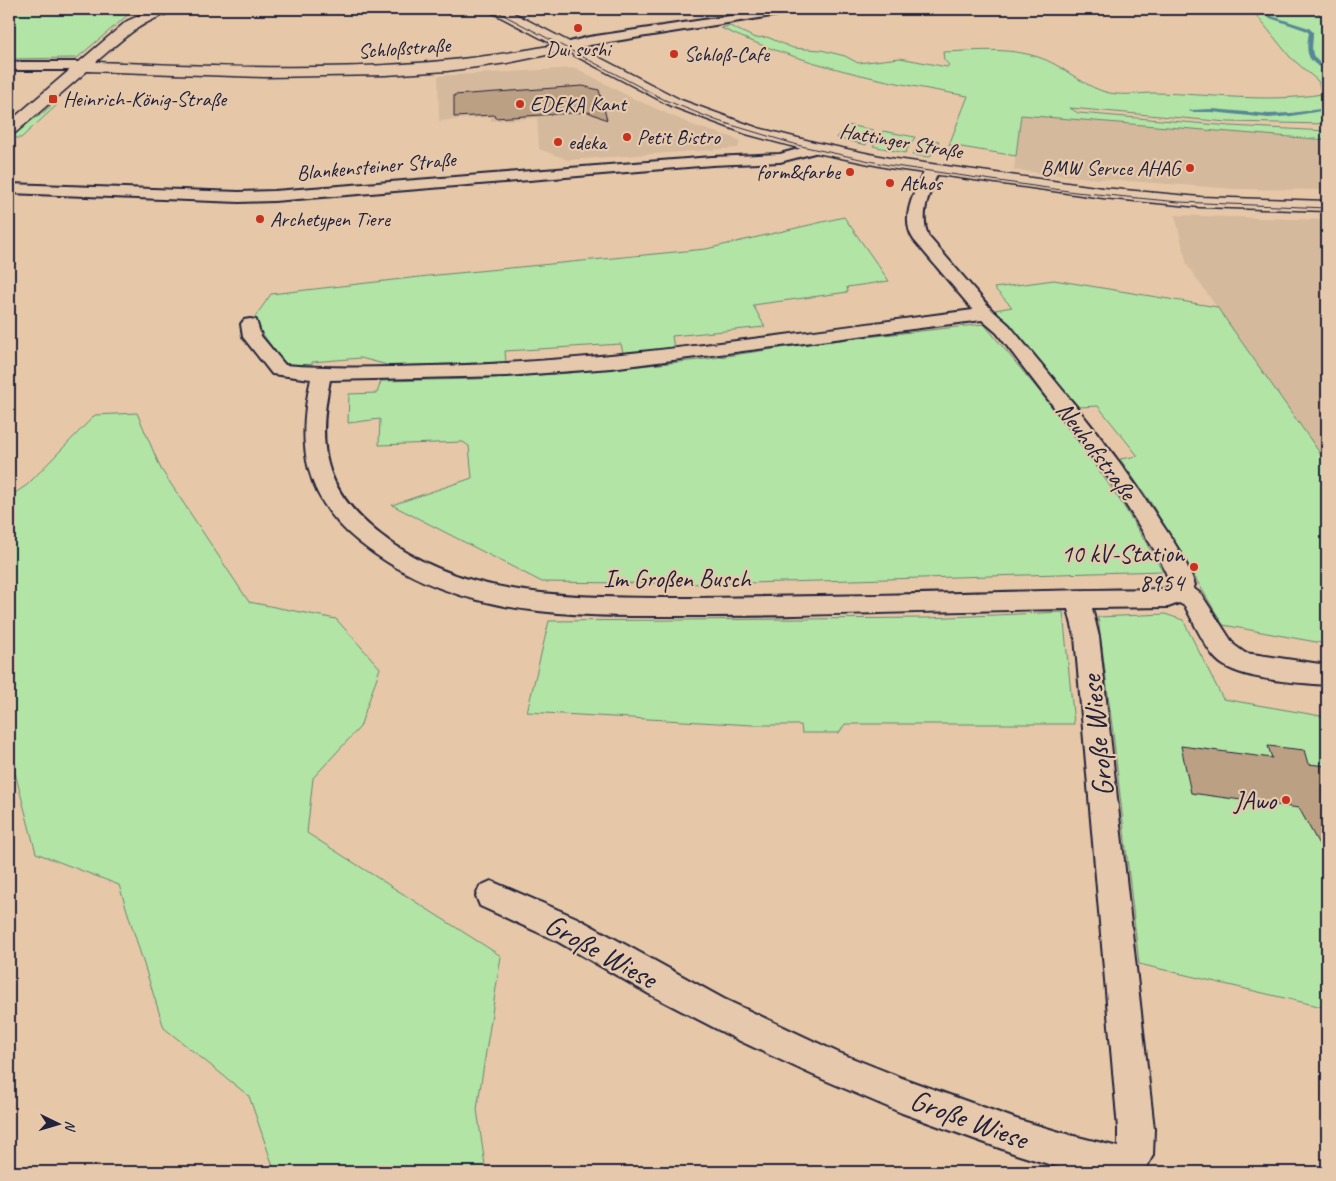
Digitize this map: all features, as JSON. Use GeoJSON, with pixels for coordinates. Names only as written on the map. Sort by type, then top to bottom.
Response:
{"type":"FeatureCollection","features":[{"type":"Feature","properties":{"kind":"main road"},"geometry":{"type":"LineString","coordinates":[[9,130],[132,24],[146,16],[167,9]]}},
{"type":"Feature","properties":{"kind":"main road","name":"Hattinger Straße"},"geometry":{"type":"LineString","coordinates":[[496,9],[676,103],[718,120],[817,148],[932,170],[1025,184],[1146,198],[1327,206]]}},
{"type":"Feature","properties":{"kind":"main road","name":"Schloßstraße"},"geometry":{"type":"LineString","coordinates":[[83,66],[248,73],[369,72],[467,64],[566,47]]}},
{"type":"Feature","properties":{"kind":"street","name":"Schloßstraße"},"geometry":{"type":"LineString","coordinates":[[566,47],[598,39],[797,9]]}},
{"type":"Feature","properties":{"kind":"street","name":"Schloßstraße"},"geometry":{"type":"LineString","coordinates":[[9,66],[83,66]]}},
{"type":"Feature","properties":{"kind":"street"},"geometry":{"type":"LineString","coordinates":[[745,159],[759,150],[762,145],[763,134]]}},
{"type":"Feature","properties":{"kind":"street","name":"Blankensteiner Straße"},"geometry":{"type":"LineString","coordinates":[[9,190],[240,197],[274,196],[745,159],[780,158],[817,148]]}},
{"type":"Feature","properties":{"kind":"street","name":"Neuhofstraße"},"geometry":{"type":"LineString","coordinates":[[932,170],[915,213],[914,225],[920,237],[986,314],[1003,329],[1110,463],[1167,551],[1182,579],[1183,585],[1180,591]]}},
{"type":"Feature","properties":{"kind":"street"},"geometry":{"type":"LineString","coordinates":[[250,324],[252,337],[279,370],[322,374],[507,370],[611,362],[986,314]]}},
{"type":"Feature","properties":{"kind":"street","name":"Im Großen Busch"},"geometry":{"type":"LineString","coordinates":[[322,374],[314,418],[314,438],[321,477],[331,497],[344,516],[386,552],[436,578],[471,590],[535,601],[633,607],[810,606],[1168,598],[1180,591]]}},
{"type":"Feature","properties":{"kind":"street"},"geometry":{"type":"LineString","coordinates":[[1180,591],[1193,600],[1225,652],[1236,660],[1249,665],[1327,675]]}},
{"type":"Feature","properties":{"kind":"street","name":"Große Wiese"},"geometry":{"type":"LineString","coordinates":[[491,896],[551,921],[675,991],[764,1036],[849,1074],[944,1112],[1011,1135],[1086,1159],[1125,1166],[1135,1155],[1136,1129],[1087,638],[1078,599]]}},
{"type":"Feature","properties":{"kind":"shaded area"},"geometry":{"type":"Polygon","coordinates":[[[576,68],[630,97],[695,126],[731,137],[740,142],[738,148],[568,160],[539,149],[537,118],[491,121],[491,117],[439,121],[438,76],[576,68]]]}},
{"type":"Feature","properties":{"kind":"shaded area"},"geometry":{"type":"Polygon","coordinates":[[[1021,115],[1327,140],[1327,190],[1235,189],[1088,178],[1014,170],[1021,115]]]}},
{"type":"Feature","properties":{"kind":"shaded area"},"geometry":{"type":"Polygon","coordinates":[[[1175,215],[1327,220],[1327,463],[1187,265],[1175,215]]]}},
{"type":"Feature","properties":{"kind":"green space"},"geometry":{"type":"Polygon","coordinates":[[[9,9],[143,9],[129,14],[77,58],[9,59],[9,9]]]}},
{"type":"Feature","properties":{"kind":"green space"},"geometry":{"type":"Polygon","coordinates":[[[1253,9],[1312,9],[1327,19],[1327,124],[1227,122],[1070,108],[1078,113],[1230,126],[1327,131],[1327,140],[1021,115],[1016,156],[949,145],[968,96],[905,85],[811,62],[750,41],[721,28],[730,26],[755,38],[767,37],[793,48],[821,50],[845,56],[858,63],[900,58],[947,67],[949,65],[944,60],[943,52],[991,50],[1015,52],[1046,60],[1094,88],[1115,94],[1155,93],[1280,98],[1322,94],[1318,81],[1290,57],[1253,9]]]}},
{"type":"Feature","properties":{"kind":"green space"},"geometry":{"type":"Polygon","coordinates":[[[53,104],[58,104],[21,138],[9,138],[32,117],[38,117],[53,104]]]}},
{"type":"Feature","properties":{"kind":"green space"},"geometry":{"type":"Polygon","coordinates":[[[847,125],[874,130],[866,145],[837,138],[847,125]]]}},
{"type":"Feature","properties":{"kind":"green space"},"geometry":{"type":"Polygon","coordinates":[[[883,131],[915,137],[905,153],[873,146],[883,131]]]}},
{"type":"Feature","properties":{"kind":"green space"},"geometry":{"type":"Polygon","coordinates":[[[922,138],[939,141],[930,157],[912,155],[922,138]]]}},
{"type":"Feature","properties":{"kind":"green space"},"geometry":{"type":"Polygon","coordinates":[[[844,217],[889,281],[847,287],[848,292],[753,305],[765,327],[672,336],[674,348],[623,353],[621,344],[505,351],[506,362],[391,366],[361,358],[312,362],[312,365],[294,367],[288,365],[279,357],[253,320],[271,294],[437,275],[706,249],[844,217]]]}},
{"type":"Feature","properties":{"kind":"green space"},"geometry":{"type":"Polygon","coordinates":[[[1054,280],[1217,307],[1327,463],[1327,644],[1223,625],[1151,503],[1120,459],[1138,456],[1098,406],[1079,407],[995,310],[1012,307],[994,288],[1054,280]]]}},
{"type":"Feature","properties":{"kind":"green space"},"geometry":{"type":"Polygon","coordinates":[[[984,324],[1072,431],[1123,505],[1163,571],[714,584],[542,582],[392,505],[472,478],[469,446],[463,442],[379,445],[380,419],[348,423],[349,394],[377,393],[381,381],[476,379],[569,373],[699,360],[821,342],[984,324]]]}},
{"type":"Feature","properties":{"kind":"green space"},"geometry":{"type":"Polygon","coordinates":[[[137,413],[161,469],[249,602],[336,619],[380,668],[360,727],[313,778],[307,833],[501,956],[477,1109],[486,1172],[275,1172],[249,1096],[164,1028],[119,885],[36,853],[14,769],[9,766],[9,497],[27,485],[95,415],[137,413]]]}},
{"type":"Feature","properties":{"kind":"green space"},"geometry":{"type":"Polygon","coordinates":[[[1063,612],[1074,724],[845,724],[839,733],[802,733],[801,725],[752,725],[527,712],[549,621],[927,618],[1063,612]]]}},
{"type":"Feature","properties":{"kind":"green space"},"geometry":{"type":"Polygon","coordinates":[[[1165,614],[1183,620],[1223,699],[1327,717],[1327,1008],[1139,964],[1098,617],[1165,614]]]}},
{"type":"Feature","properties":{"kind":"building","name":"EDEKA Kant"},"geometry":{"type":"Polygon","coordinates":[[[583,86],[599,90],[607,120],[588,112],[495,118],[494,115],[454,117],[454,95],[583,86]]]}},
{"type":"Feature","properties":{"kind":"building","name":"JAwo"},"geometry":{"type":"Polygon","coordinates":[[[1181,746],[1272,758],[1268,746],[1304,750],[1308,764],[1327,766],[1327,859],[1299,808],[1191,793],[1181,746]]]}},
{"type":"Feature","properties":{"kind":"waterway"},"geometry":{"type":"LineString","coordinates":[[1273,9],[1262,11],[1271,17],[1307,29],[1311,33],[1310,55],[1315,62],[1327,69]]}},
{"type":"Feature","properties":{"kind":"waterway"},"geometry":{"type":"LineString","coordinates":[[1191,111],[1269,116],[1291,115],[1327,109]]}},
{"type":"Feature","properties":{"kind":"tram line"},"geometry":{"type":"LineString","coordinates":[[492,9],[665,100],[718,121],[801,146],[888,165],[1075,192],[1179,202],[1327,208]]}},
{"type":"Feature","properties":{"kind":"place","name":"Dui sushi"},"geometry":{"type":"Point","coordinates":[578,28]}},
{"type":"Feature","properties":{"kind":"place","name":"Schloß-Cafe"},"geometry":{"type":"Point","coordinates":[674,54]}},
{"type":"Feature","properties":{"kind":"place","name":"Heinrich-König-Straße"},"geometry":{"type":"Point","coordinates":[53,99]}},
{"type":"Feature","properties":{"kind":"place","name":"EDEKA Kant"},"geometry":{"type":"Point","coordinates":[520,104]}},
{"type":"Feature","properties":{"kind":"place","name":"Petit Bistro"},"geometry":{"type":"Point","coordinates":[627,137]}},
{"type":"Feature","properties":{"kind":"place","name":"edeka"},"geometry":{"type":"Point","coordinates":[558,142]}},
{"type":"Feature","properties":{"kind":"place","name":"BMW Servce AHAG"},"geometry":{"type":"Point","coordinates":[1190,168]}},
{"type":"Feature","properties":{"kind":"place","name":"form&farbe"},"geometry":{"type":"Point","coordinates":[850,172]}},
{"type":"Feature","properties":{"kind":"place","name":"Athos"},"geometry":{"type":"Point","coordinates":[890,183]}},
{"type":"Feature","properties":{"kind":"place","name":"Archetypen Tiere"},"geometry":{"type":"Point","coordinates":[260,219]}},
{"type":"Feature","properties":{"kind":"place","name":"10 kV-Station 8954"},"geometry":{"type":"Point","coordinates":[1194,567]}},
{"type":"Feature","properties":{"kind":"place","name":"JAwo"},"geometry":{"type":"Point","coordinates":[1286,800]}}]}
